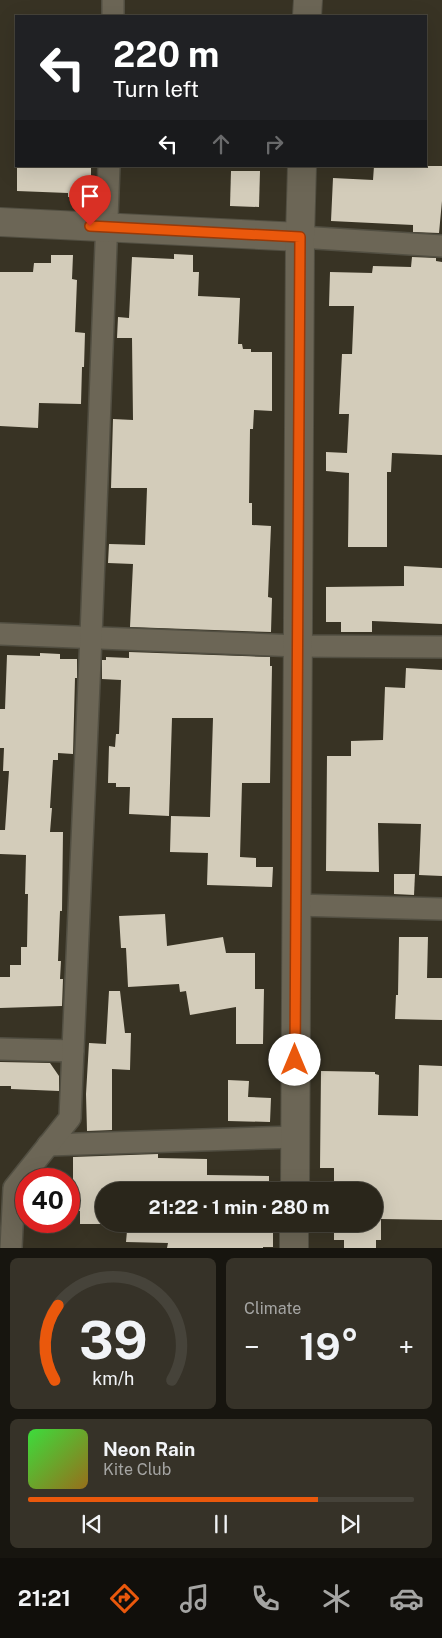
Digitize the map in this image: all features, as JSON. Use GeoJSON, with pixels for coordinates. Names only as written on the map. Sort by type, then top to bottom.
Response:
{"type":"FeatureCollection","features":[{"type":"Feature","properties":{"kind":"street"},"geometry":{"type":"LineString","coordinates":[[113,0],[113,15]]}},
{"type":"Feature","properties":{"kind":"street"},"geometry":{"type":"LineString","coordinates":[[308,0],[308,15]]}},
{"type":"Feature","properties":{"kind":"street"},"geometry":{"type":"LineString","coordinates":[[11,1248],[14,1188],[70,1118],[110,167]]}},
{"type":"Feature","properties":{"kind":"street"},"geometry":{"type":"LineString","coordinates":[[294,1182],[302,167]]}},
{"type":"Feature","properties":{"kind":"street"},"geometry":{"type":"LineString","coordinates":[[0,222],[442,246]]}},
{"type":"Feature","properties":{"kind":"street"},"geometry":{"type":"LineString","coordinates":[[0,634],[91,636],[298,646],[442,647]]}},
{"type":"Feature","properties":{"kind":"street"},"geometry":{"type":"LineString","coordinates":[[296,905],[442,909]]}},
{"type":"Feature","properties":{"kind":"street"},"geometry":{"type":"LineString","coordinates":[[0,1049],[73,1051]]}},
{"type":"Feature","properties":{"kind":"street"},"geometry":{"type":"LineString","coordinates":[[48,1145],[295,1137]]}},
{"type":"Feature","properties":{"kind":"street"},"geometry":{"type":"LineString","coordinates":[[294,1232],[294,1248]]}},
{"type":"Feature","properties":{"kind":"building"},"geometry":{"type":"Polygon","coordinates":[[[442,166],[442,201],[439,233],[413,232],[413,225],[331,221],[333,178],[373,180],[374,167],[442,166]]]}},
{"type":"Feature","properties":{"kind":"building"},"geometry":{"type":"Polygon","coordinates":[[[17,167],[91,167],[91,189],[89,189],[88,198],[68,197],[68,193],[17,191],[17,167]]]}},
{"type":"Feature","properties":{"kind":"building"},"geometry":{"type":"Polygon","coordinates":[[[231,171],[260,171],[259,207],[230,206],[231,171]]]}},
{"type":"Feature","properties":{"kind":"building"},"geometry":{"type":"Polygon","coordinates":[[[174,254],[193,255],[193,272],[199,272],[198,296],[240,298],[238,344],[242,344],[243,349],[251,349],[251,352],[272,352],[272,411],[254,410],[253,429],[250,429],[249,503],[252,503],[252,525],[271,526],[268,597],[272,598],[271,632],[130,627],[133,564],[108,563],[109,544],[145,545],[147,488],[111,488],[113,419],[133,420],[132,338],[117,338],[118,317],[129,318],[132,257],[174,259],[174,254]]]}},
{"type":"Feature","properties":{"kind":"building"},"geometry":{"type":"Polygon","coordinates":[[[51,255],[73,255],[72,279],[77,280],[75,332],[85,333],[81,404],[39,403],[38,428],[0,426],[0,272],[33,272],[34,263],[51,263],[51,255]]]}},
{"type":"Feature","properties":{"kind":"building"},"geometry":{"type":"Polygon","coordinates":[[[412,257],[436,258],[436,261],[442,262],[442,455],[392,453],[391,472],[387,472],[387,547],[348,547],[349,473],[326,471],[326,452],[347,453],[349,414],[339,414],[342,354],[352,354],[354,306],[329,306],[330,272],[372,273],[373,266],[411,267],[412,257]]]}},
{"type":"Feature","properties":{"kind":"building"},"geometry":{"type":"Polygon","coordinates":[[[404,566],[442,568],[442,624],[372,621],[372,632],[341,632],[341,622],[326,622],[326,587],[404,586],[404,566]]]}},
{"type":"Feature","properties":{"kind":"building"},"geometry":{"type":"Polygon","coordinates":[[[129,652],[270,657],[270,666],[272,666],[270,783],[242,783],[240,857],[256,858],[256,867],[273,867],[272,887],[207,885],[208,853],[170,852],[171,816],[210,817],[213,718],[172,718],[169,816],[129,814],[130,787],[116,787],[116,783],[108,783],[109,746],[115,747],[116,734],[119,734],[121,680],[102,679],[102,660],[106,660],[106,657],[129,658],[129,652]]]}},
{"type":"Feature","properties":{"kind":"building"},"geometry":{"type":"Polygon","coordinates":[[[40,653],[60,654],[60,659],[77,659],[73,754],[58,753],[58,760],[53,760],[50,808],[52,808],[50,832],[63,832],[62,911],[60,911],[58,961],[61,961],[60,979],[63,979],[62,1006],[0,1008],[0,977],[10,977],[10,965],[21,965],[21,947],[27,947],[28,894],[25,894],[26,855],[0,854],[0,830],[5,830],[9,771],[3,771],[4,748],[0,748],[0,709],[5,709],[7,655],[40,656],[40,653]]]}},
{"type":"Feature","properties":{"kind":"building"},"geometry":{"type":"Polygon","coordinates":[[[406,668],[442,670],[442,876],[419,875],[421,824],[378,823],[379,872],[326,871],[327,756],[351,756],[351,741],[383,740],[385,687],[405,688],[406,668]]]}},
{"type":"Feature","properties":{"kind":"building"},"geometry":{"type":"Polygon","coordinates":[[[394,874],[415,874],[414,895],[394,894],[394,874]]]}},
{"type":"Feature","properties":{"kind":"building"},"geometry":{"type":"Polygon","coordinates":[[[165,914],[167,946],[223,937],[226,953],[255,953],[255,989],[264,989],[263,1044],[236,1044],[236,1007],[190,1015],[186,991],[180,992],[179,984],[128,987],[126,948],[121,948],[119,916],[165,914]]]}},
{"type":"Feature","properties":{"kind":"building"},"geometry":{"type":"Polygon","coordinates":[[[399,937],[428,937],[427,978],[442,978],[442,1020],[395,1019],[396,995],[398,995],[399,937]]]}},
{"type":"Feature","properties":{"kind":"building"},"geometry":{"type":"Polygon","coordinates":[[[109,991],[120,991],[125,1033],[131,1033],[130,1070],[112,1069],[112,1130],[87,1131],[86,1094],[89,1043],[106,1044],[109,991]]]}},
{"type":"Feature","properties":{"kind":"building"},"geometry":{"type":"Polygon","coordinates":[[[0,1062],[50,1063],[59,1076],[59,1091],[11,1089],[11,1086],[0,1086],[0,1062]]]}},
{"type":"Feature","properties":{"kind":"building"},"geometry":{"type":"Polygon","coordinates":[[[419,1065],[442,1066],[442,1220],[383,1219],[383,1182],[334,1182],[334,1168],[320,1168],[321,1071],[375,1072],[375,1074],[379,1075],[378,1115],[418,1116],[419,1065]]]}},
{"type":"Feature","properties":{"kind":"building"},"geometry":{"type":"Polygon","coordinates":[[[228,1080],[249,1081],[248,1097],[271,1098],[270,1122],[228,1121],[228,1080]]]}},
{"type":"Feature","properties":{"kind":"building"},"geometry":{"type":"Polygon","coordinates":[[[158,1154],[158,1158],[207,1159],[207,1175],[269,1176],[269,1182],[95,1182],[95,1224],[80,1224],[80,1168],[73,1168],[73,1157],[158,1154]]]}},
{"type":"Feature","properties":{"kind":"building"},"geometry":{"type":"Polygon","coordinates":[[[127,1232],[273,1232],[273,1247],[263,1248],[167,1248],[168,1243],[126,1242],[127,1232]]]}},
{"type":"Feature","properties":{"kind":"building"},"geometry":{"type":"Polygon","coordinates":[[[334,1232],[381,1232],[381,1240],[376,1240],[376,1248],[344,1248],[344,1240],[334,1240],[334,1232]]]}},
{"type":"Feature","properties":{"kind":"route"},"geometry":{"type":"LineString","coordinates":[[90,226],[300,237],[295,1060]]}}]}
